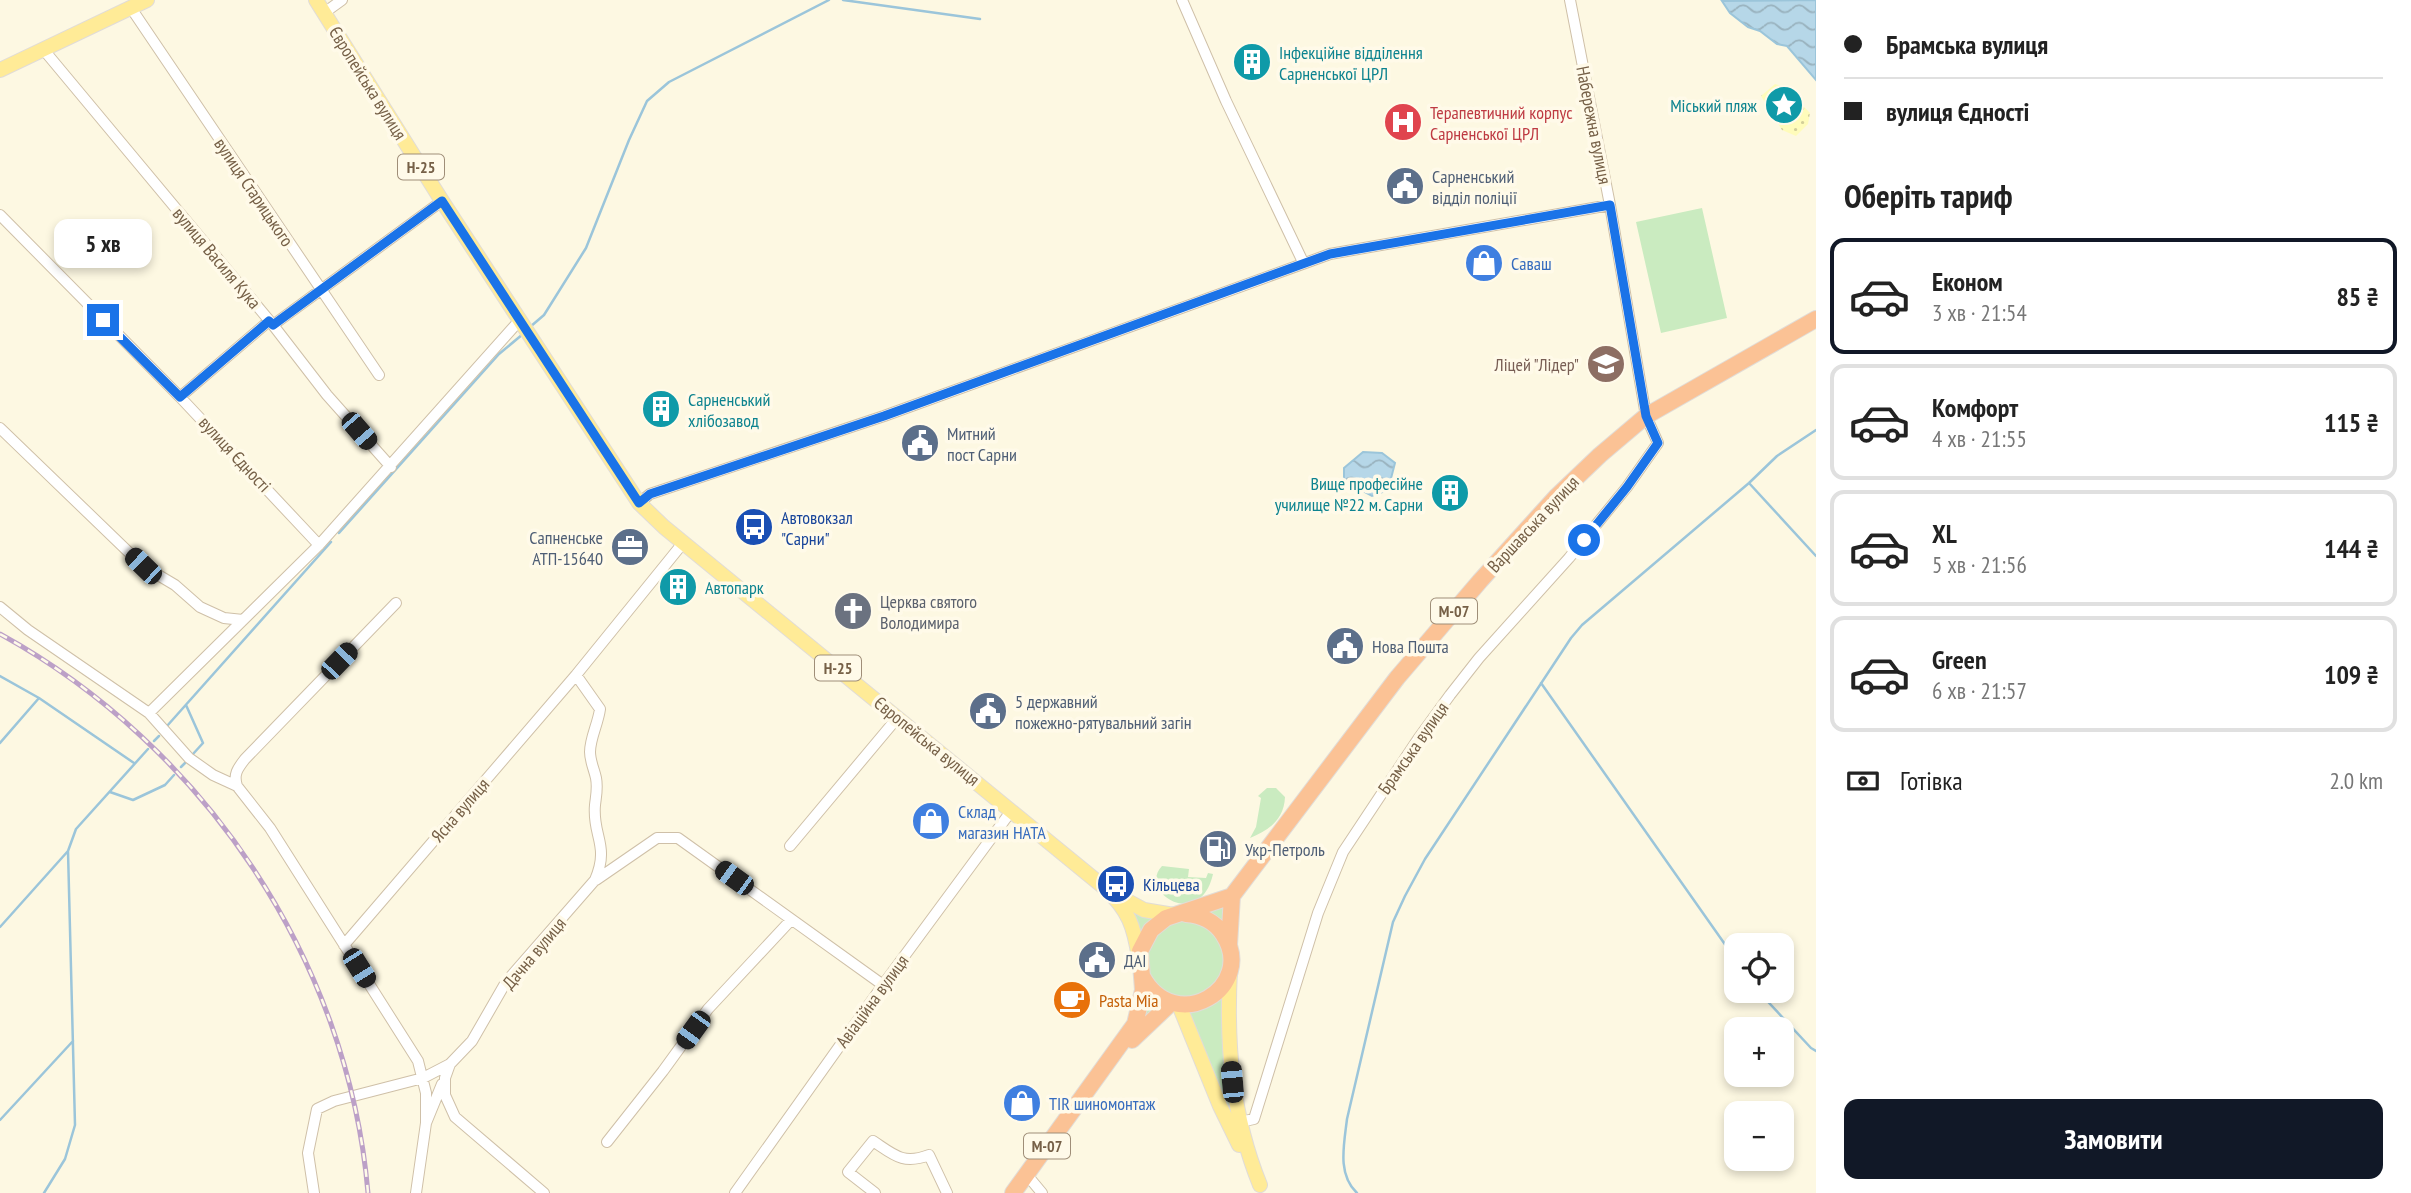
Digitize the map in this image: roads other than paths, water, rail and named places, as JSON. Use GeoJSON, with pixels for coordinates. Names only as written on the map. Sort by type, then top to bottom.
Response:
{"type":"FeatureCollection","features":[{"type":"Feature","properties":{"kind":"highway","name":"Варшавська вулиця"},"geometry":{"type":"LineString","coordinates":[[1232,896],[1397,678],[1471,590],[1556,498],[1600,455],[1646,416],[1816,319]]}},
{"type":"Feature","properties":{"kind":"highway","name":"М-07"},"geometry":{"type":"LineString","coordinates":[[1013,1193],[1135,1024],[1143,990],[1142,946],[1151,930],[1166,918],[1232,896]]}},
{"type":"Feature","properties":{"kind":"highway"},"geometry":{"type":"LineString","coordinates":[[1141,968],[1152,990],[1175,1004],[1189,1005],[1208,999],[1224,984],[1231,963],[1229,946],[1232,896]]}},
{"type":"Feature","properties":{"kind":"highway","name":"Н-25"},"geometry":{"type":"LineString","coordinates":[[1179,914],[1199,916],[1215,925],[1229,946]]}},
{"type":"Feature","properties":{"kind":"highway","name":"М-07"},"geometry":{"type":"LineString","coordinates":[[1114,1055],[1175,1004]]}},
{"type":"Feature","properties":{"kind":"main road"},"geometry":{"type":"LineString","coordinates":[[0,70],[147,0]]}},
{"type":"Feature","properties":{"kind":"main road","name":"Європейська вулиця"},"geometry":{"type":"LineString","coordinates":[[320,6],[442,201],[639,503],[683,543],[1105,888],[1128,914],[1141,968]]}},
{"type":"Feature","properties":{"kind":"main road","name":"Європейська вулиця"},"geometry":{"type":"LineString","coordinates":[[1105,888],[1144,910],[1179,914]]}},
{"type":"Feature","properties":{"kind":"main road"},"geometry":{"type":"LineString","coordinates":[[1231,963],[1229,1056],[1232,1082],[1250,1161],[1262,1189]]}},
{"type":"Feature","properties":{"kind":"main road"},"geometry":{"type":"LineString","coordinates":[[1175,1004],[1220,1106],[1262,1189]]}},
{"type":"Feature","properties":{"kind":"street"},"geometry":{"type":"LineString","coordinates":[[320,6],[342,0]]}},
{"type":"Feature","properties":{"kind":"street"},"geometry":{"type":"LineString","coordinates":[[1182,0],[1226,101],[1303,262]]}},
{"type":"Feature","properties":{"kind":"street","name":"Набережна вулиця"},"geometry":{"type":"LineString","coordinates":[[1570,0],[1610,205],[1646,416]]}},
{"type":"Feature","properties":{"kind":"street","name":"вулиця Старицького"},"geometry":{"type":"LineString","coordinates":[[131,8],[379,375]]}},
{"type":"Feature","properties":{"kind":"street","name":"вулиця Василя Кука"},"geometry":{"type":"LineString","coordinates":[[43,49],[271,323],[327,395],[391,467]]}},
{"type":"Feature","properties":{"kind":"street"},"geometry":{"type":"LineString","coordinates":[[180,397],[271,323],[320,291],[442,201]]}},
{"type":"Feature","properties":{"kind":"street"},"geometry":{"type":"LineString","coordinates":[[639,503],[650,494],[884,416],[1303,262],[1359,248],[1610,205]]}},
{"type":"Feature","properties":{"kind":"street","name":"вулиця Єдності"},"geometry":{"type":"LineString","coordinates":[[0,215],[180,397],[319,545]]}},
{"type":"Feature","properties":{"kind":"street"},"geometry":{"type":"LineString","coordinates":[[149,713],[319,545],[523,327]]}},
{"type":"Feature","properties":{"kind":"street","name":"Брамська вулиця"},"geometry":{"type":"LineString","coordinates":[[1240,1122],[1254,1119],[1318,914],[1343,852],[1450,695],[1479,658],[1569,558],[1654,452],[1658,443],[1646,416]]}},
{"type":"Feature","properties":{"kind":"street"},"geometry":{"type":"LineString","coordinates":[[0,428],[143,566],[175,585],[200,607],[224,618],[243,620]]}},
{"type":"Feature","properties":{"kind":"street"},"geometry":{"type":"LineString","coordinates":[[576,675],[683,543]]}},
{"type":"Feature","properties":{"kind":"street"},"geometry":{"type":"LineString","coordinates":[[237,786],[235,774],[245,759],[396,603]]}},
{"type":"Feature","properties":{"kind":"street"},"geometry":{"type":"LineString","coordinates":[[0,607],[28,630],[149,713],[160,729],[175,741],[189,758],[237,786],[270,828],[418,1061],[424,1078],[426,1123],[416,1193]]}},
{"type":"Feature","properties":{"kind":"street","name":"Дачна вулиця"},"geometry":{"type":"LineString","coordinates":[[426,1123],[450,1064],[472,1041],[506,982],[595,880],[602,865],[602,848],[594,807],[597,780],[590,758],[590,747],[600,709],[576,675]]}},
{"type":"Feature","properties":{"kind":"street","name":"Ясна вулиця"},"geometry":{"type":"LineString","coordinates":[[344,945],[576,675]]}},
{"type":"Feature","properties":{"kind":"street"},"geometry":{"type":"LineString","coordinates":[[790,846],[898,717]]}},
{"type":"Feature","properties":{"kind":"street"},"geometry":{"type":"LineString","coordinates":[[214,775],[225,772],[245,759]]}},
{"type":"Feature","properties":{"kind":"street","name":"Авіаційна вулиця"},"geometry":{"type":"LineString","coordinates":[[735,1193],[1012,810]]}},
{"type":"Feature","properties":{"kind":"street"},"geometry":{"type":"LineString","coordinates":[[595,880],[657,838],[678,838],[883,985]]}},
{"type":"Feature","properties":{"kind":"street"},"geometry":{"type":"LineString","coordinates":[[607,1142],[708,1009],[791,920]]}},
{"type":"Feature","properties":{"kind":"street"},"geometry":{"type":"LineString","coordinates":[[314,1193],[308,1153],[317,1109],[334,1101],[424,1078],[450,1064]]}},
{"type":"Feature","properties":{"kind":"street"},"geometry":{"type":"LineString","coordinates":[[445,1078],[445,1095],[455,1118],[544,1193]]}},
{"type":"Feature","properties":{"kind":"street"},"geometry":{"type":"LineString","coordinates":[[875,1193],[848,1172],[873,1142],[901,1159],[915,1160],[929,1155],[947,1193]]}},
{"type":"Feature","properties":{"kind":"street"},"geometry":{"type":"LineString","coordinates":[[1027,1175],[1042,1193]]}},
{"type":"Feature","properties":{"kind":"water"},"geometry":{"type":"Polygon","coordinates":[[[1816,0],[1816,80],[1787,46],[1777,44],[1760,31],[1748,27],[1730,13],[1722,1],[1816,0]]]}},
{"type":"Feature","properties":{"kind":"water"},"geometry":{"type":"Polygon","coordinates":[[[1363,452],[1382,453],[1395,463],[1388,490],[1372,496],[1344,481],[1344,468],[1363,452]]]}},
{"type":"Feature","properties":{"kind":"waterway"},"geometry":{"type":"LineString","coordinates":[[530,327],[544,315],[586,248],[647,101],[669,82],[829,0]]}},
{"type":"Feature","properties":{"kind":"waterway"},"geometry":{"type":"LineString","coordinates":[[843,0],[980,19]]}},
{"type":"Feature","properties":{"kind":"waterway"},"geometry":{"type":"LineString","coordinates":[[339,533],[499,354],[523,334]]}},
{"type":"Feature","properties":{"kind":"waterway"},"geometry":{"type":"LineString","coordinates":[[1357,1193],[1344,1168],[1347,1119],[1393,922],[1425,859],[1582,625],[1777,456],[1816,430]]}},
{"type":"Feature","properties":{"kind":"waterway"},"geometry":{"type":"LineString","coordinates":[[1749,483],[1816,556]]}},
{"type":"Feature","properties":{"kind":"waterway"},"geometry":{"type":"LineString","coordinates":[[167,726],[331,542]]}},
{"type":"Feature","properties":{"kind":"waterway"},"geometry":{"type":"LineString","coordinates":[[0,676],[39,698],[134,763]]}},
{"type":"Feature","properties":{"kind":"waterway"},"geometry":{"type":"LineString","coordinates":[[1541,683],[1724,943]]}},
{"type":"Feature","properties":{"kind":"waterway"},"geometry":{"type":"LineString","coordinates":[[0,743],[39,698]]}},
{"type":"Feature","properties":{"kind":"waterway"},"geometry":{"type":"LineString","coordinates":[[186,705],[203,743],[193,754]]}},
{"type":"Feature","properties":{"kind":"waterway"},"geometry":{"type":"LineString","coordinates":[[154,741],[159,736]]}},
{"type":"Feature","properties":{"kind":"waterway"},"geometry":{"type":"LineString","coordinates":[[44,1193],[65,1159],[75,1125],[68,851],[76,829],[148,749]]}},
{"type":"Feature","properties":{"kind":"waterway"},"geometry":{"type":"LineString","coordinates":[[181,767],[185,763]]}},
{"type":"Feature","properties":{"kind":"waterway"},"geometry":{"type":"LineString","coordinates":[[110,792],[133,800],[165,785],[174,775]]}},
{"type":"Feature","properties":{"kind":"waterway"},"geometry":{"type":"LineString","coordinates":[[0,927],[68,851]]}},
{"type":"Feature","properties":{"kind":"waterway"},"geometry":{"type":"LineString","coordinates":[[1769,1003],[1816,1051]]}},
{"type":"Feature","properties":{"kind":"waterway"},"geometry":{"type":"LineString","coordinates":[[0,1120],[73,1041]]}},
{"type":"Feature","properties":{"kind":"railway"},"geometry":{"type":"LineString","coordinates":[[0,634],[74,681],[141,736],[201,799],[253,868],[297,943],[331,1023],[355,1107],[368,1193]]}},
{"type":"Feature","properties":{"kind":"place","name":"Інфекційне відділення Сарненської ЦРЛ"},"geometry":{"type":"Point","coordinates":[1252,62]}},
{"type":"Feature","properties":{"kind":"place","name":"Міський пляж"},"geometry":{"type":"Point","coordinates":[1784,105]}},
{"type":"Feature","properties":{"kind":"place","name":"Терапевтичний корпус Сарненської ЦРЛ"},"geometry":{"type":"Point","coordinates":[1403,122]}},
{"type":"Feature","properties":{"kind":"place","name":"Сарненський відділ поліції"},"geometry":{"type":"Point","coordinates":[1405,186]}},
{"type":"Feature","properties":{"kind":"place","name":"Саваш"},"geometry":{"type":"Point","coordinates":[1484,263]}},
{"type":"Feature","properties":{"kind":"place","name":"Ліцей \"Лідер\""},"geometry":{"type":"Point","coordinates":[1606,364]}},
{"type":"Feature","properties":{"kind":"place","name":"Сарненський хлібозавод"},"geometry":{"type":"Point","coordinates":[661,409]}},
{"type":"Feature","properties":{"kind":"place","name":"Митний пост Сарни"},"geometry":{"type":"Point","coordinates":[920,443]}},
{"type":"Feature","properties":{"kind":"place","name":"Вище професійне училище №22 м. Сарни"},"geometry":{"type":"Point","coordinates":[1450,493]}},
{"type":"Feature","properties":{"kind":"place","name":"Автовокзал \"Сарни\""},"geometry":{"type":"Point","coordinates":[754,527]}},
{"type":"Feature","properties":{"kind":"place","name":"Сапненське АТП-15640"},"geometry":{"type":"Point","coordinates":[630,547]}},
{"type":"Feature","properties":{"kind":"place","name":"Автопарк"},"geometry":{"type":"Point","coordinates":[678,587]}},
{"type":"Feature","properties":{"kind":"place","name":"Церква святого Володимира"},"geometry":{"type":"Point","coordinates":[853,611]}},
{"type":"Feature","properties":{"kind":"place","name":"Нова Пошта"},"geometry":{"type":"Point","coordinates":[1345,646]}},
{"type":"Feature","properties":{"kind":"place","name":"5 державний пожежно-рятувальний загін"},"geometry":{"type":"Point","coordinates":[988,711]}},
{"type":"Feature","properties":{"kind":"place","name":"Склад магазин НАТА"},"geometry":{"type":"Point","coordinates":[931,821]}},
{"type":"Feature","properties":{"kind":"place","name":"Укр-Петроль"},"geometry":{"type":"Point","coordinates":[1218,849]}},
{"type":"Feature","properties":{"kind":"place","name":"Кільцева"},"geometry":{"type":"Point","coordinates":[1116,884]}},
{"type":"Feature","properties":{"kind":"place","name":"ДАІ"},"geometry":{"type":"Point","coordinates":[1097,960]}},
{"type":"Feature","properties":{"kind":"place","name":"Pasta Mia"},"geometry":{"type":"Point","coordinates":[1072,1000]}},
{"type":"Feature","properties":{"kind":"place","name":"TIR шиномонтаж"},"geometry":{"type":"Point","coordinates":[1022,1103]}}]}
